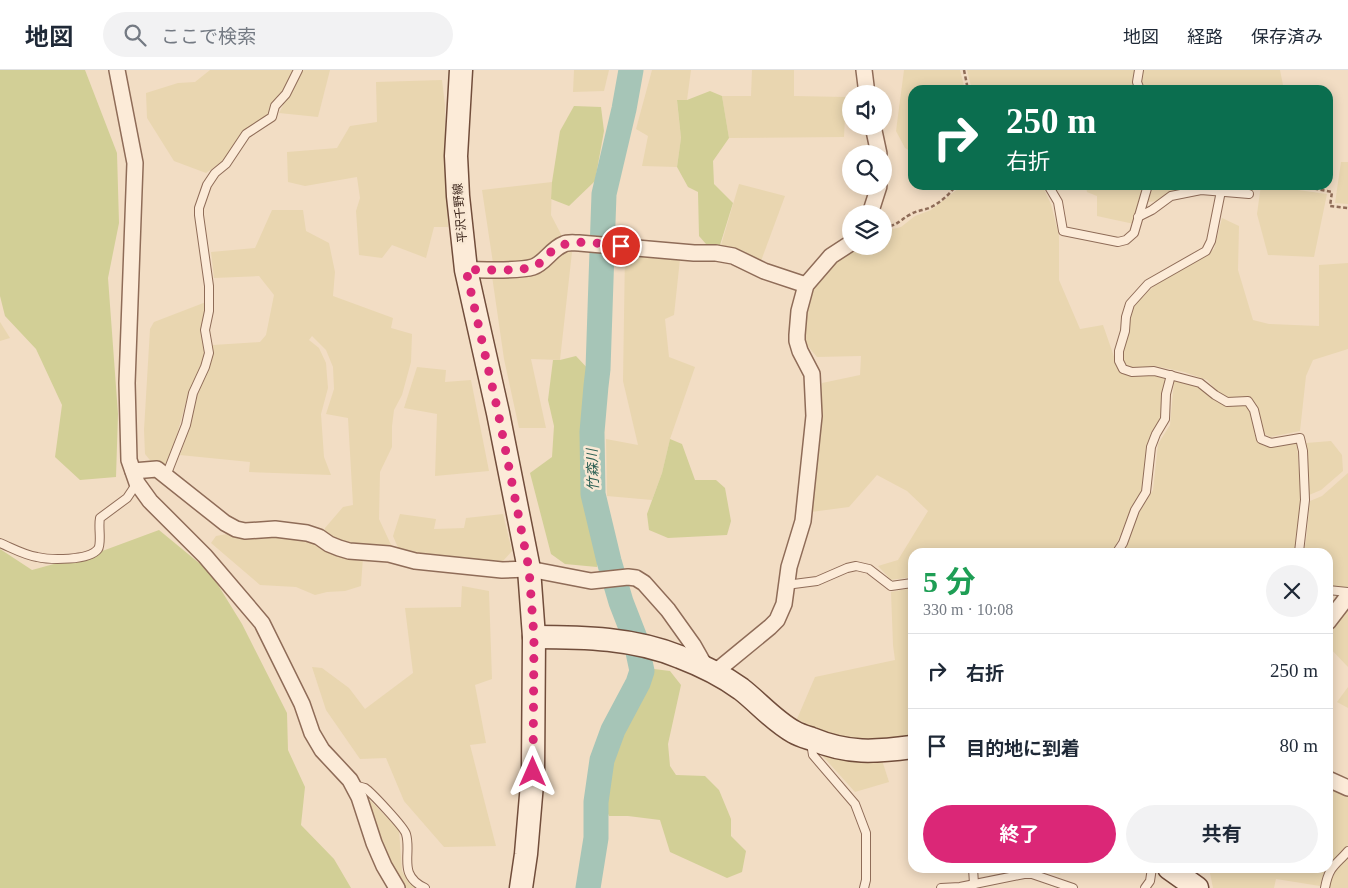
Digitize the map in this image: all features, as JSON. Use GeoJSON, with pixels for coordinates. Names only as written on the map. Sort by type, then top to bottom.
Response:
{"type":"FeatureCollection","features":[{"type":"Feature","properties":{"kind":"main road","name":"平沢千野線"},"geometry":{"type":"LineString","coordinates":[[461,70],[456,156],[458,196],[466,270],[498,412],[529,569],[534,637],[533,772],[521,888]]}},
{"type":"Feature","properties":{"kind":"main road"},"geometry":{"type":"LineString","coordinates":[[534,637],[570,637],[653,647],[681,657],[710,671],[741,690],[775,719],[794,732],[810,739],[840,748],[862,751],[882,751],[908,748]]}},
{"type":"Feature","properties":{"kind":"street"},"geometry":{"type":"LineString","coordinates":[[117,70],[135,163],[127,383],[129,460],[135,477],[150,501],[205,556],[262,623],[302,704],[312,732],[322,750],[350,780],[359,797],[374,843],[384,866],[397,888]]}},
{"type":"Feature","properties":{"kind":"street"},"geometry":{"type":"LineString","coordinates":[[864,70],[866,85]]}},
{"type":"Feature","properties":{"kind":"street"},"geometry":{"type":"LineString","coordinates":[[466,270],[533,267],[544,261],[553,251],[565,244],[579,243],[694,253],[716,253],[733,256],[764,271],[806,285]]}},
{"type":"Feature","properties":{"kind":"street"},"geometry":{"type":"LineString","coordinates":[[135,477],[157,469],[225,524],[245,531],[274,529],[307,534],[319,537],[329,544],[344,550],[389,554],[415,561],[502,570],[529,569],[591,581],[628,576],[636,578],[644,583],[668,610],[710,671],[770,627],[777,620],[784,604],[789,568],[803,520],[814,416],[812,374],[800,351],[797,335],[799,311],[806,285],[830,256],[842,249]]}},
{"type":"Feature","properties":{"kind":"street"},"geometry":{"type":"LineString","coordinates":[[1333,616],[1348,596]]}},
{"type":"Feature","properties":{"kind":"street"},"geometry":{"type":"LineString","coordinates":[[1333,781],[1348,788]]}},
{"type":"Feature","properties":{"kind":"lane"},"geometry":{"type":"LineString","coordinates":[[166,476],[186,425],[193,393],[209,353],[205,330],[209,311],[209,286],[199,208],[207,185],[215,173],[226,164],[246,134],[272,117],[275,106],[286,94],[298,70]]}},
{"type":"Feature","properties":{"kind":"lane"},"geometry":{"type":"LineString","coordinates":[[1138,85],[1139,70]]}},
{"type":"Feature","properties":{"kind":"lane"},"geometry":{"type":"LineString","coordinates":[[1051,190],[1058,202],[1063,231],[1118,242],[1126,240],[1134,234],[1146,190]]}},
{"type":"Feature","properties":{"kind":"lane"},"geometry":{"type":"LineString","coordinates":[[1138,217],[1152,210],[1171,196],[1201,190],[1249,194]]}},
{"type":"Feature","properties":{"kind":"lane"},"geometry":{"type":"LineString","coordinates":[[1221,191],[1211,241],[1206,251],[1148,284],[1130,304],[1126,317],[1125,331],[1118,351],[1119,361],[1122,369],[1132,372],[1154,371],[1200,383],[1216,396],[1228,402],[1248,401],[1254,410],[1261,439],[1271,443],[1300,438],[1303,451],[1305,500],[1299,548]]}},
{"type":"Feature","properties":{"kind":"lane"},"geometry":{"type":"LineString","coordinates":[[1120,548],[1135,510],[1146,492],[1151,447],[1156,434],[1165,420],[1166,394],[1171,375]]}},
{"type":"Feature","properties":{"kind":"lane"},"geometry":{"type":"LineString","coordinates":[[0,543],[42,558],[63,559],[90,555],[99,546],[100,518],[127,498],[135,477]]}},
{"type":"Feature","properties":{"kind":"lane"},"geometry":{"type":"LineString","coordinates":[[786,585],[817,581],[856,566],[869,569],[891,586],[908,584]]}},
{"type":"Feature","properties":{"kind":"lane"},"geometry":{"type":"LineString","coordinates":[[1333,590],[1348,592]]}},
{"type":"Feature","properties":{"kind":"lane"},"geometry":{"type":"LineString","coordinates":[[810,739],[813,755],[855,804],[866,833],[866,880],[864,888]]}},
{"type":"Feature","properties":{"kind":"lane"},"geometry":{"type":"LineString","coordinates":[[352,784],[366,789],[406,832],[409,872],[412,879],[425,888]]}},
{"type":"Feature","properties":{"kind":"lane"},"geometry":{"type":"LineString","coordinates":[[1333,867],[1348,851]]}},
{"type":"Feature","properties":{"kind":"lane"},"geometry":{"type":"LineString","coordinates":[[973,873],[974,884]]}},
{"type":"Feature","properties":{"kind":"lane"},"geometry":{"type":"LineString","coordinates":[[1145,888],[1150,881],[1151,873]]}},
{"type":"Feature","properties":{"kind":"lane"},"geometry":{"type":"LineString","coordinates":[[1325,888],[1329,873]]}},
{"type":"Feature","properties":{"kind":"lane"},"geometry":{"type":"LineString","coordinates":[[941,888],[974,884],[1024,874],[1032,874],[1073,888]]}},
{"type":"Feature","properties":{"kind":"lane"},"geometry":{"type":"LineString","coordinates":[[1046,879],[1047,888]]}},
{"type":"Feature","properties":{"kind":"path"},"geometry":{"type":"LineString","coordinates":[[964,70],[968,85]]}},
{"type":"Feature","properties":{"kind":"path"},"geometry":{"type":"LineString","coordinates":[[892,226],[897,224],[909,214],[933,206],[953,190]]}},
{"type":"Feature","properties":{"kind":"path"},"geometry":{"type":"LineString","coordinates":[[1321,190],[1332,192],[1330,206],[1348,208]]}},
{"type":"Feature","properties":{"kind":"shaded area"},"geometry":{"type":"Polygon","coordinates":[[[0,70],[85,70],[117,153],[119,223],[108,278],[118,414],[116,477],[80,480],[55,457],[62,405],[36,349],[5,316],[0,296],[0,70]]]}},
{"type":"Feature","properties":{"kind":"shaded area"},"geometry":{"type":"Polygon","coordinates":[[[210,70],[294,70],[285,91],[270,115],[242,132],[223,161],[206,173],[174,161],[147,118],[146,93],[178,83],[195,82],[210,70]]]}},
{"type":"Feature","properties":{"kind":"shaded area"},"geometry":{"type":"Polygon","coordinates":[[[301,70],[330,70],[318,117],[279,113],[301,70]]]}},
{"type":"Feature","properties":{"kind":"shaded area"},"geometry":{"type":"Polygon","coordinates":[[[574,70],[609,70],[604,91],[573,92],[574,70]]]}},
{"type":"Feature","properties":{"kind":"shaded area"},"geometry":{"type":"Polygon","coordinates":[[[652,70],[691,70],[687,100],[677,101],[681,138],[677,167],[642,166],[648,136],[636,129],[652,70]]]}},
{"type":"Feature","properties":{"kind":"shaded area"},"geometry":{"type":"Polygon","coordinates":[[[752,70],[794,70],[794,96],[842,97],[842,135],[844,137],[729,138],[722,96],[751,96],[752,70]]]}},
{"type":"Feature","properties":{"kind":"shaded area"},"geometry":{"type":"Polygon","coordinates":[[[904,70],[960,70],[964,85],[908,85],[908,150],[905,148],[896,131],[904,70]]]}},
{"type":"Feature","properties":{"kind":"shaded area"},"geometry":{"type":"Polygon","coordinates":[[[967,70],[1135,70],[1133,85],[971,85],[967,70]]]}},
{"type":"Feature","properties":{"kind":"shaded area"},"geometry":{"type":"Polygon","coordinates":[[[1142,70],[1280,70],[1283,85],[1143,85],[1142,70]]]}},
{"type":"Feature","properties":{"kind":"shaded area"},"geometry":{"type":"Polygon","coordinates":[[[442,80],[445,105],[448,227],[434,227],[426,258],[392,245],[382,258],[359,255],[356,211],[360,198],[357,177],[305,186],[288,182],[287,152],[337,148],[350,126],[377,122],[376,82],[442,80]]]}},
{"type":"Feature","properties":{"kind":"shaded area"},"geometry":{"type":"Polygon","coordinates":[[[710,91],[722,96],[729,138],[713,161],[714,184],[733,203],[720,245],[706,244],[699,236],[698,192],[688,187],[677,167],[681,138],[677,100],[687,100],[710,91]]]}},
{"type":"Feature","properties":{"kind":"shaded area"},"geometry":{"type":"Polygon","coordinates":[[[574,106],[601,107],[604,131],[595,181],[569,206],[551,199],[560,131],[574,106]]]}},
{"type":"Feature","properties":{"kind":"shaded area"},"geometry":{"type":"Polygon","coordinates":[[[1341,162],[1348,162],[1348,204],[1335,203],[1341,162]]]}},
{"type":"Feature","properties":{"kind":"shaded area"},"geometry":{"type":"Polygon","coordinates":[[[552,182],[551,215],[563,238],[542,256],[523,263],[493,263],[482,190],[552,182]]]}},
{"type":"Feature","properties":{"kind":"shaded area"},"geometry":{"type":"Polygon","coordinates":[[[739,184],[785,196],[761,261],[721,245],[739,184]]]}},
{"type":"Feature","properties":{"kind":"shaded area"},"geometry":{"type":"Polygon","coordinates":[[[956,190],[1044,190],[1051,204],[1059,236],[1059,280],[1080,329],[1103,325],[1118,368],[1129,375],[1153,375],[1165,378],[1161,418],[1147,446],[1142,492],[1130,512],[1115,548],[908,548],[908,578],[891,580],[878,566],[898,560],[928,511],[907,491],[877,475],[849,507],[811,512],[822,383],[860,375],[861,356],[817,357],[806,344],[802,331],[811,286],[843,255],[892,255],[892,229],[901,227],[915,216],[931,210],[956,190]]]}},
{"type":"Feature","properties":{"kind":"shaded area"},"geometry":{"type":"Polygon","coordinates":[[[1087,190],[1144,190],[1134,224],[1097,216],[1097,196],[1087,192],[1087,190]]]}},
{"type":"Feature","properties":{"kind":"shaded area"},"geometry":{"type":"Polygon","coordinates":[[[1152,190],[1179,190],[1167,193],[1158,201],[1148,202],[1152,190]]]}},
{"type":"Feature","properties":{"kind":"shaded area"},"geometry":{"type":"Polygon","coordinates":[[[1260,190],[1298,190],[1327,194],[1314,257],[1268,255],[1257,214],[1260,190]]]}},
{"type":"Feature","properties":{"kind":"shaded area"},"geometry":{"type":"Polygon","coordinates":[[[272,210],[303,210],[306,231],[329,243],[335,272],[333,296],[393,318],[391,328],[412,334],[411,362],[402,395],[394,410],[392,447],[380,472],[379,519],[393,549],[341,546],[324,535],[325,528],[343,507],[353,505],[348,418],[326,414],[334,389],[333,367],[326,350],[312,336],[309,340],[319,348],[326,363],[328,388],[321,414],[324,457],[331,475],[249,472],[250,462],[180,455],[192,420],[197,396],[209,366],[213,345],[260,342],[266,335],[274,295],[259,276],[214,278],[211,252],[255,248],[272,210]]]}},
{"type":"Feature","properties":{"kind":"shaded area"},"geometry":{"type":"Polygon","coordinates":[[[1222,218],[1239,226],[1238,270],[1253,320],[1269,324],[1319,326],[1319,265],[1348,263],[1348,349],[1313,360],[1306,376],[1300,431],[1270,437],[1263,433],[1258,408],[1248,398],[1229,398],[1219,393],[1207,380],[1184,372],[1155,366],[1134,370],[1125,364],[1122,355],[1129,334],[1129,319],[1133,306],[1154,286],[1214,249],[1222,218]]]}},
{"type":"Feature","properties":{"kind":"shaded area"},"geometry":{"type":"Polygon","coordinates":[[[562,251],[572,252],[560,360],[531,359],[546,428],[519,428],[504,359],[492,276],[533,276],[562,251]]]}},
{"type":"Feature","properties":{"kind":"shaded area"},"geometry":{"type":"Polygon","coordinates":[[[625,251],[680,259],[674,315],[665,319],[669,357],[695,367],[670,439],[662,473],[652,500],[607,496],[606,439],[638,445],[623,381],[625,251]]]}},
{"type":"Feature","properties":{"kind":"shaded area"},"geometry":{"type":"Polygon","coordinates":[[[206,302],[201,334],[205,352],[204,363],[188,395],[169,463],[154,465],[145,454],[144,430],[150,329],[154,322],[206,302]]]}},
{"type":"Feature","properties":{"kind":"shaded area"},"geometry":{"type":"Polygon","coordinates":[[[0,322],[10,338],[0,341],[0,322]]]}},
{"type":"Feature","properties":{"kind":"shaded area"},"geometry":{"type":"Polygon","coordinates":[[[576,356],[590,371],[587,453],[591,518],[600,543],[597,567],[565,564],[551,554],[530,473],[552,457],[554,426],[548,400],[553,360],[576,356]]]}},
{"type":"Feature","properties":{"kind":"shaded area"},"geometry":{"type":"Polygon","coordinates":[[[417,367],[446,370],[445,382],[471,380],[489,471],[435,476],[437,414],[404,408],[417,367]]]}},
{"type":"Feature","properties":{"kind":"shaded area"},"geometry":{"type":"Polygon","coordinates":[[[1174,381],[1199,387],[1224,405],[1245,405],[1250,411],[1256,438],[1264,446],[1297,443],[1301,499],[1295,548],[1124,548],[1140,511],[1153,490],[1158,444],[1170,425],[1174,381]]]}},
{"type":"Feature","properties":{"kind":"shaded area"},"geometry":{"type":"Polygon","coordinates":[[[670,439],[682,444],[695,480],[716,480],[725,488],[731,521],[727,535],[668,538],[649,530],[647,514],[662,473],[670,439]]]}},
{"type":"Feature","properties":{"kind":"shaded area"},"geometry":{"type":"Polygon","coordinates":[[[1331,441],[1342,455],[1343,471],[1321,490],[1309,495],[1306,443],[1331,441]]]}},
{"type":"Feature","properties":{"kind":"shaded area"},"geometry":{"type":"Polygon","coordinates":[[[1348,473],[1348,588],[1333,586],[1333,548],[1305,548],[1310,501],[1322,496],[1348,473]]]}},
{"type":"Feature","properties":{"kind":"shaded area"},"geometry":{"type":"Polygon","coordinates":[[[400,514],[436,519],[434,529],[464,528],[466,518],[503,514],[512,551],[503,561],[435,557],[399,550],[393,536],[400,514]]]}},
{"type":"Feature","properties":{"kind":"shaded area"},"geometry":{"type":"Polygon","coordinates":[[[159,530],[210,572],[242,624],[287,713],[288,750],[305,787],[301,825],[334,859],[351,888],[0,888],[0,549],[32,570],[105,550],[159,530]]]}},
{"type":"Feature","properties":{"kind":"shaded area"},"geometry":{"type":"Polygon","coordinates":[[[227,534],[252,538],[274,535],[310,540],[363,557],[361,586],[345,591],[315,595],[296,587],[260,585],[211,543],[216,536],[227,534]]]}},
{"type":"Feature","properties":{"kind":"shaded area"},"geometry":{"type":"Polygon","coordinates":[[[462,586],[489,591],[492,679],[475,685],[486,743],[470,745],[496,846],[444,847],[404,801],[386,758],[360,759],[326,710],[312,667],[322,668],[349,688],[365,709],[413,673],[405,608],[461,607],[462,586]]]}},
{"type":"Feature","properties":{"kind":"shaded area"},"geometry":{"type":"Polygon","coordinates":[[[908,589],[908,737],[874,741],[843,738],[817,730],[797,719],[815,677],[895,660],[891,592],[908,589]]]}},
{"type":"Feature","properties":{"kind":"shaded area"},"geometry":{"type":"Polygon","coordinates":[[[1348,603],[1348,667],[1333,651],[1333,624],[1348,603]]]}},
{"type":"Feature","properties":{"kind":"shaded area"},"geometry":{"type":"Polygon","coordinates":[[[654,669],[670,671],[681,685],[668,744],[670,766],[676,775],[705,776],[719,790],[731,819],[731,836],[746,851],[742,872],[727,878],[670,852],[660,820],[609,816],[603,802],[611,761],[622,727],[654,669]]]}},
{"type":"Feature","properties":{"kind":"shaded area"},"geometry":{"type":"Polygon","coordinates":[[[1348,687],[1348,708],[1337,702],[1348,687]]]}},
{"type":"Feature","properties":{"kind":"shaded area"},"geometry":{"type":"Polygon","coordinates":[[[820,753],[882,760],[889,782],[855,792],[820,753]]]}},
{"type":"Feature","properties":{"kind":"shaded area"},"geometry":{"type":"Polygon","coordinates":[[[1333,786],[1348,793],[1348,844],[1333,861],[1333,786]]]}},
{"type":"Feature","properties":{"kind":"shaded area"},"geometry":{"type":"Polygon","coordinates":[[[365,795],[399,830],[402,871],[409,882],[418,888],[401,888],[384,858],[365,795]]]}},
{"type":"Feature","properties":{"kind":"shaded area"},"geometry":{"type":"Polygon","coordinates":[[[1348,856],[1348,888],[1329,888],[1337,867],[1348,856]]]}},
{"type":"Feature","properties":{"kind":"shaded area"},"geometry":{"type":"Polygon","coordinates":[[[1210,873],[1324,873],[1320,886],[1276,879],[1274,888],[1213,888],[1210,873]]]}},
{"type":"Feature","properties":{"kind":"waterway","name":"竹森川"},"geometry":{"type":"LineString","coordinates":[[588,888],[596,838],[596,802],[602,760],[613,730],[638,683],[642,671],[635,638],[621,602],[609,561],[593,494],[592,432],[598,369],[604,194],[631,70]]}},
{"type":"Feature","properties":{"kind":"route"},"geometry":{"type":"LineString","coordinates":[[533,772],[534,637],[529,569],[498,412],[466,270],[533,267],[544,261],[553,251],[565,244],[621,246]]}}]}
